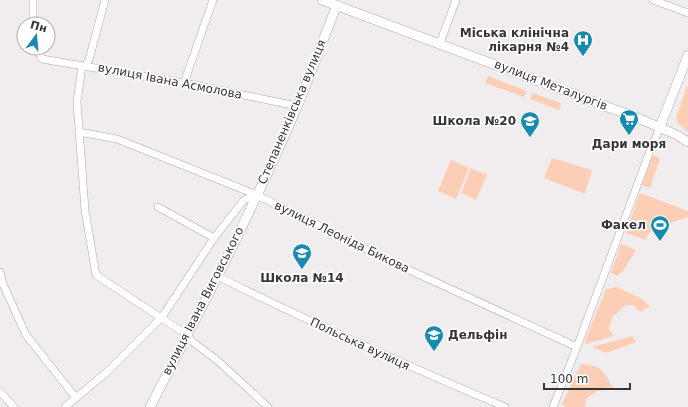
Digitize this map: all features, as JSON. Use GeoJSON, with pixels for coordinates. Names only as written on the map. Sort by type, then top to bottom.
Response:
{"type":"FeatureCollection","features":[{"type":"Feature","properties":{"kind":"main road","name":"вулиця Металургів"},"geometry":{"type":"LineString","coordinates":[[322,0],[334,3],[660,127],[688,142]]}},
{"type":"Feature","properties":{"kind":"main road","name":"Степаненківська вулиця"},"geometry":{"type":"LineString","coordinates":[[257,195],[297,106],[334,3]]}},
{"type":"Feature","properties":{"kind":"main road"},"geometry":{"type":"LineString","coordinates":[[660,127],[685,74],[688,56]]}},
{"type":"Feature","properties":{"kind":"main road","name":"вулиця Івана Виговського"},"geometry":{"type":"LineString","coordinates":[[150,407],[257,195]]}},
{"type":"Feature","properties":{"kind":"street"},"geometry":{"type":"LineString","coordinates":[[33,0],[33,16]]}},
{"type":"Feature","properties":{"kind":"street"},"geometry":{"type":"LineString","coordinates":[[105,0],[90,56],[84,66],[76,102],[85,210],[96,275],[162,317],[187,335],[193,342],[218,361],[268,407]]}},
{"type":"Feature","properties":{"kind":"street"},"geometry":{"type":"LineString","coordinates":[[184,83],[213,0]]}},
{"type":"Feature","properties":{"kind":"street"},"geometry":{"type":"LineString","coordinates":[[440,43],[456,0]]}},
{"type":"Feature","properties":{"kind":"street"},"geometry":{"type":"LineString","coordinates":[[653,0],[688,13]]}},
{"type":"Feature","properties":{"kind":"street","name":"вулиця Івана Асмолова"},"geometry":{"type":"LineString","coordinates":[[40,56],[42,59],[184,83],[297,106]]}},
{"type":"Feature","properties":{"kind":"street"},"geometry":{"type":"LineString","coordinates":[[552,407],[577,347],[660,127]]}},
{"type":"Feature","properties":{"kind":"street","name":"вулиця Леоніда Бикова"},"geometry":{"type":"LineString","coordinates":[[79,132],[117,139],[257,195],[398,265],[577,347]]}},
{"type":"Feature","properties":{"kind":"street","name":"Степаненківська вулиця"},"geometry":{"type":"LineString","coordinates":[[65,407],[107,372],[162,317],[214,238],[244,200],[257,195]]}},
{"type":"Feature","properties":{"kind":"street"},"geometry":{"type":"LineString","coordinates":[[158,207],[214,238]]}},
{"type":"Feature","properties":{"kind":"street"},"geometry":{"type":"LineString","coordinates":[[0,272],[26,335],[76,398]]}},
{"type":"Feature","properties":{"kind":"street","name":"Польська вулиця"},"geometry":{"type":"LineString","coordinates":[[217,276],[334,333],[425,374],[505,407]]}},
{"type":"Feature","properties":{"kind":"street"},"geometry":{"type":"LineString","coordinates":[[0,392],[14,407]]}},
{"type":"Feature","properties":{"kind":"shaded area"},"geometry":{"type":"Polygon","coordinates":[[[488,76],[527,91],[524,97],[485,83],[488,76]]]}},
{"type":"Feature","properties":{"kind":"shaded area"},"geometry":{"type":"Polygon","coordinates":[[[687,86],[688,132],[678,123],[676,118],[687,86]]]}},
{"type":"Feature","properties":{"kind":"shaded area"},"geometry":{"type":"Polygon","coordinates":[[[532,93],[561,103],[559,110],[530,99],[532,93]]]}},
{"type":"Feature","properties":{"kind":"shaded area"},"geometry":{"type":"Polygon","coordinates":[[[653,155],[660,158],[650,188],[642,185],[653,155]]]}},
{"type":"Feature","properties":{"kind":"shaded area"},"geometry":{"type":"Polygon","coordinates":[[[552,158],[592,170],[585,194],[544,178],[552,158]]]}},
{"type":"Feature","properties":{"kind":"shaded area"},"geometry":{"type":"Polygon","coordinates":[[[451,160],[469,168],[456,199],[438,191],[451,160]]]}},
{"type":"Feature","properties":{"kind":"shaded area"},"geometry":{"type":"Polygon","coordinates":[[[471,168],[487,175],[476,200],[461,193],[471,168]]]}},
{"type":"Feature","properties":{"kind":"shaded area"},"geometry":{"type":"Polygon","coordinates":[[[640,193],[688,211],[688,217],[661,226],[648,234],[646,240],[626,233],[640,193]]]}},
{"type":"Feature","properties":{"kind":"shaded area"},"geometry":{"type":"Polygon","coordinates":[[[621,244],[636,250],[623,271],[617,276],[611,273],[621,244]]]}},
{"type":"Feature","properties":{"kind":"shaded area"},"geometry":{"type":"Polygon","coordinates":[[[617,287],[640,298],[650,306],[640,312],[633,305],[626,305],[613,316],[609,329],[614,336],[586,344],[585,341],[606,289],[617,287]]]}},
{"type":"Feature","properties":{"kind":"shaded area"},"geometry":{"type":"Polygon","coordinates":[[[632,336],[636,342],[606,353],[592,347],[632,336]]]}},
{"type":"Feature","properties":{"kind":"shaded area"},"geometry":{"type":"Polygon","coordinates":[[[581,364],[594,366],[602,370],[614,389],[597,391],[587,398],[585,407],[566,407],[562,404],[581,364]]]}},
{"type":"Feature","properties":{"kind":"place","name":"Міська клінічна лікарня №4"},"geometry":{"type":"Point","coordinates":[583,57]}},
{"type":"Feature","properties":{"kind":"place","name":"Дари моря"},"geometry":{"type":"Point","coordinates":[629,136]}},
{"type":"Feature","properties":{"kind":"place","name":"Школа №20"},"geometry":{"type":"Point","coordinates":[530,138]}},
{"type":"Feature","properties":{"kind":"place","name":"Факел"},"geometry":{"type":"Point","coordinates":[660,242]}},
{"type":"Feature","properties":{"kind":"place","name":"Школа №14"},"geometry":{"type":"Point","coordinates":[302,270]}},
{"type":"Feature","properties":{"kind":"place","name":"Дельфін"},"geometry":{"type":"Point","coordinates":[434,352]}}]}
